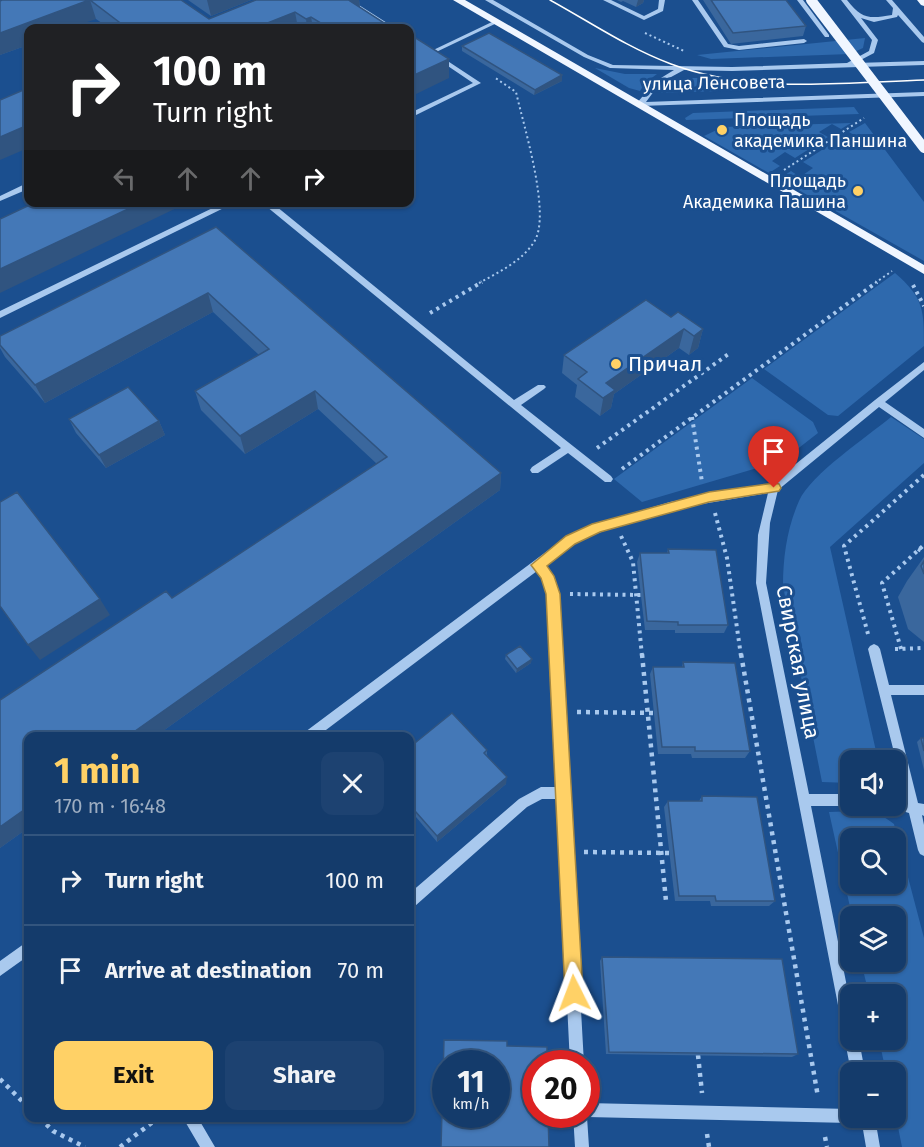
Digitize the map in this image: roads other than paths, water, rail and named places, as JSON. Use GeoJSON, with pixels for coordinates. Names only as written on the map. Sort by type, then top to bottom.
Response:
{"type":"FeatureCollection","features":[{"type":"Feature","properties":{"kind":"main road","name":"улица Ленсовета"},"geometry":{"type":"LineString","coordinates":[[459,0],[640,104]]}},
{"type":"Feature","properties":{"kind":"main road"},"geometry":{"type":"LineString","coordinates":[[811,0],[924,148]]}},
{"type":"Feature","properties":{"kind":"main road"},"geometry":{"type":"LineString","coordinates":[[640,104],[924,270]]}},
{"type":"Feature","properties":{"kind":"street"},"geometry":{"type":"LineString","coordinates":[[347,0],[386,24]]}},
{"type":"Feature","properties":{"kind":"street","name":"улица Ленсовета"},"geometry":{"type":"LineString","coordinates":[[488,0],[599,62],[624,68],[732,69],[924,63]]}},
{"type":"Feature","properties":{"kind":"street"},"geometry":{"type":"LineString","coordinates":[[606,0],[644,18],[661,10],[662,0]]}},
{"type":"Feature","properties":{"kind":"street"},"geometry":{"type":"LineString","coordinates":[[695,0],[726,46],[739,48],[804,41]]}},
{"type":"Feature","properties":{"kind":"street"},"geometry":{"type":"LineString","coordinates":[[800,0],[827,36]]}},
{"type":"Feature","properties":{"kind":"street"},"geometry":{"type":"LineString","coordinates":[[844,0],[875,40],[872,52],[848,64]]}},
{"type":"Feature","properties":{"kind":"street"},"geometry":{"type":"LineString","coordinates":[[889,0],[924,40]]}},
{"type":"Feature","properties":{"kind":"street"},"geometry":{"type":"LineString","coordinates":[[853,11],[865,18],[882,20],[894,16],[896,9]]}},
{"type":"Feature","properties":{"kind":"street"},"geometry":{"type":"LineString","coordinates":[[414,114],[478,82],[427,51],[496,22]]}},
{"type":"Feature","properties":{"kind":"street"},"geometry":{"type":"LineString","coordinates":[[640,104],[658,82],[683,67]]}},
{"type":"Feature","properties":{"kind":"street","name":"улица Ленсовета"},"geometry":{"type":"LineString","coordinates":[[640,104],[924,94]]}},
{"type":"Feature","properties":{"kind":"street"},"geometry":{"type":"LineString","coordinates":[[0,199],[24,188]]}},
{"type":"Feature","properties":{"kind":"street"},"geometry":{"type":"LineString","coordinates":[[0,315],[222,207]]}},
{"type":"Feature","properties":{"kind":"street"},"geometry":{"type":"LineString","coordinates":[[271,207],[411,323],[608,479]]}},
{"type":"Feature","properties":{"kind":"street"},"geometry":{"type":"LineString","coordinates":[[314,732],[570,540],[597,528],[709,497],[774,488],[924,365]]}},
{"type":"Feature","properties":{"kind":"street"},"geometry":{"type":"LineString","coordinates":[[514,405],[541,387]]}},
{"type":"Feature","properties":{"kind":"street"},"geometry":{"type":"LineString","coordinates":[[878,402],[924,434]]}},
{"type":"Feature","properties":{"kind":"street"},"geometry":{"type":"LineString","coordinates":[[535,470],[568,448]]}},
{"type":"Feature","properties":{"kind":"street","name":"Свирская улица"},"geometry":{"type":"LineString","coordinates":[[774,488],[765,515],[761,546],[762,583],[840,984]]}},
{"type":"Feature","properties":{"kind":"street"},"geometry":{"type":"LineString","coordinates":[[538,565],[547,576],[553,594],[577,1050]]}},
{"type":"Feature","properties":{"kind":"street"},"geometry":{"type":"LineString","coordinates":[[874,649],[918,808],[924,850]]}},
{"type":"Feature","properties":{"kind":"street"},"geometry":{"type":"LineString","coordinates":[[886,690],[924,690]]}},
{"type":"Feature","properties":{"kind":"street"},"geometry":{"type":"LineString","coordinates":[[414,898],[524,803],[541,794],[563,793]]}},
{"type":"Feature","properties":{"kind":"street"},"geometry":{"type":"LineString","coordinates":[[803,800],[840,800]]}},
{"type":"Feature","properties":{"kind":"street"},"geometry":{"type":"LineString","coordinates":[[0,969],[24,951]]}},
{"type":"Feature","properties":{"kind":"street"},"geometry":{"type":"LineString","coordinates":[[600,1110],[840,1116]]}},
{"type":"Feature","properties":{"kind":"street"},"geometry":{"type":"LineString","coordinates":[[192,1122],[208,1147]]}},
{"type":"Feature","properties":{"kind":"street"},"geometry":{"type":"LineString","coordinates":[[581,1128],[582,1147]]}},
{"type":"Feature","properties":{"kind":"street"},"geometry":{"type":"LineString","coordinates":[[869,1128],[873,1147]]}},
{"type":"Feature","properties":{"kind":"tram line"},"geometry":{"type":"LineString","coordinates":[[550,0],[609,34],[671,64],[732,80],[796,84],[924,80]]}},
{"type":"Feature","properties":{"kind":"place","name":"Площадь академика Паншина"},"geometry":{"type":"Point","coordinates":[722,130]}},
{"type":"Feature","properties":{"kind":"place","name":"Площадь Академика Пашина"},"geometry":{"type":"Point","coordinates":[858,191]}},
{"type":"Feature","properties":{"kind":"place","name":"Причал"},"geometry":{"type":"Point","coordinates":[616,364]}}]}
